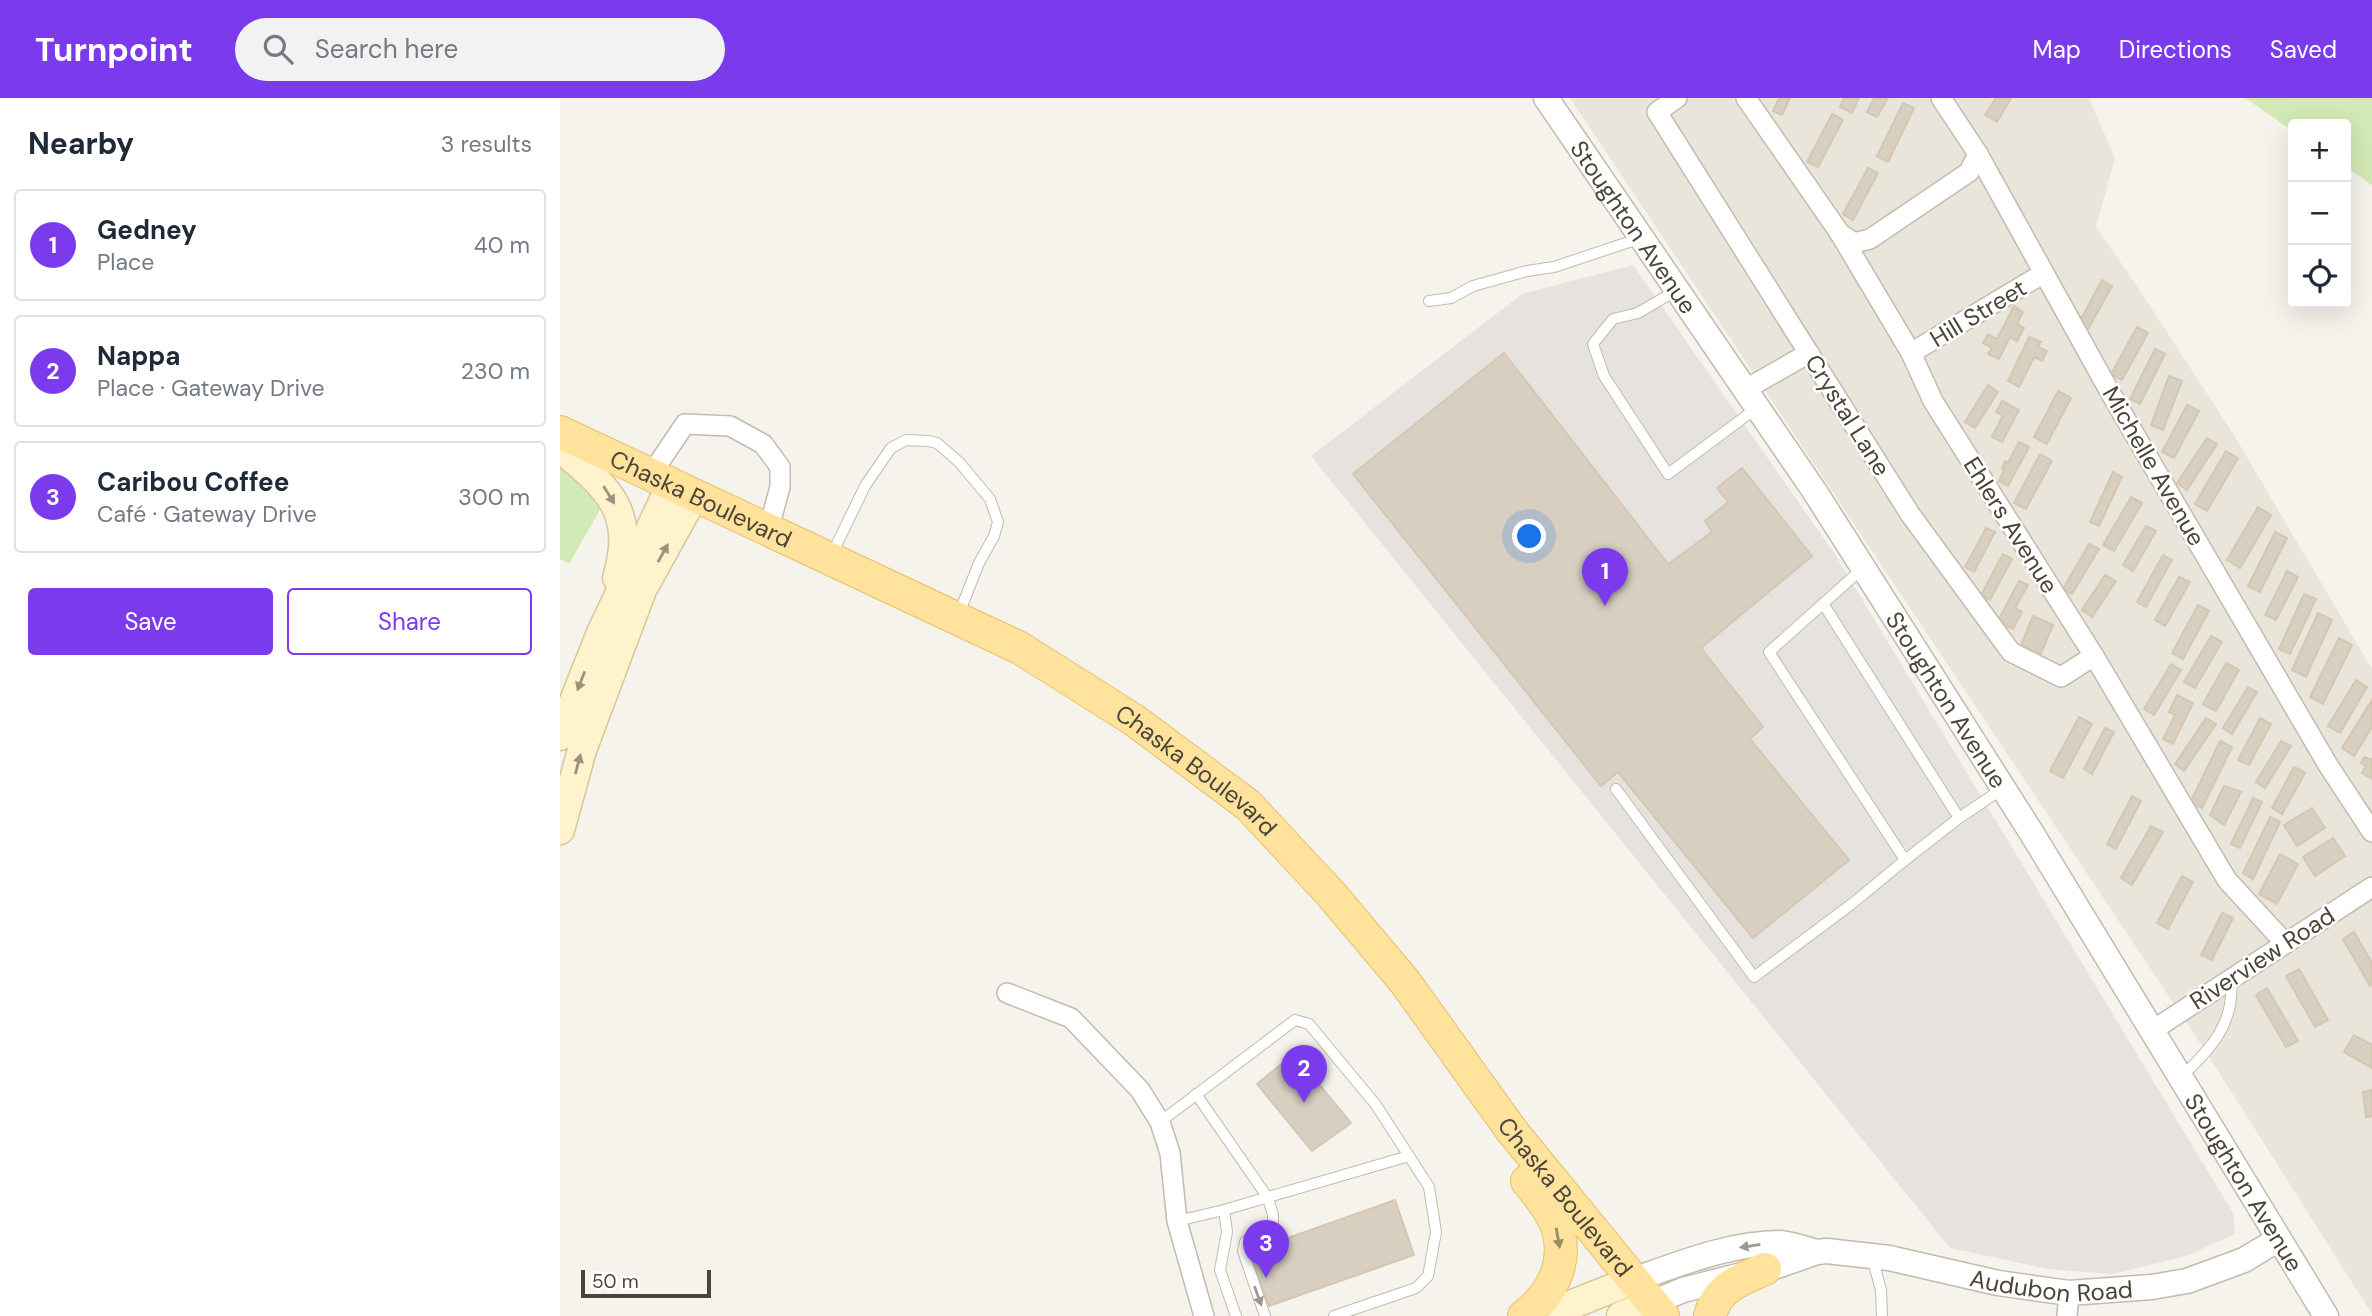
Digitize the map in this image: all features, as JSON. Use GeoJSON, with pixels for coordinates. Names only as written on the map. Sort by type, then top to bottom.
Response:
{"type":"FeatureCollection","features":[{"type":"Feature","properties":{"kind":"main road","name":"Chaska Boulevard"},"geometry":{"type":"LineString","coordinates":[[560,432],[1020,648],[1134,720],[1248,805],[1331,894],[1405,982],[1512,1131],[1649,1300]]}},
{"type":"Feature","properties":{"kind":"main road"},"geometry":{"type":"LineString","coordinates":[[560,448],[600,481],[615,504],[622,525],[622,554],[601,633]]}},
{"type":"Feature","properties":{"kind":"main road"},"geometry":{"type":"LineString","coordinates":[[560,736],[601,633],[672,486]]}},
{"type":"Feature","properties":{"kind":"main road"},"geometry":{"type":"LineString","coordinates":[[560,830],[586,737],[642,590],[672,486]]}},
{"type":"Feature","properties":{"kind":"main road"},"geometry":{"type":"LineString","coordinates":[[1483,1091],[1517,1167],[1552,1215],[1557,1229],[1560,1265],[1556,1280],[1541,1301],[1524,1316]]}},
{"type":"Feature","properties":{"kind":"main road"},"geometry":{"type":"LineString","coordinates":[[1710,1316],[1714,1301],[1723,1290],[1765,1269]]}},
{"type":"Feature","properties":{"kind":"main road","name":"Audubon Road"},"geometry":{"type":"LineString","coordinates":[[1543,1316],[1649,1300]]}},
{"type":"Feature","properties":{"kind":"main road","name":"Audubon Road"},"geometry":{"type":"LineString","coordinates":[[1621,1316],[1649,1300]]}},
{"type":"Feature","properties":{"kind":"street","name":"Stoughton Avenue"},"geometry":{"type":"LineString","coordinates":[[1546,98],[1752,398],[1863,568],[2153,1030],[2326,1316]]}},
{"type":"Feature","properties":{"kind":"street","name":"Crystal Lane"},"geometry":{"type":"LineString","coordinates":[[1677,98],[1657,112],[1910,514],[2011,652],[2061,677],[2094,656]]}},
{"type":"Feature","properties":{"kind":"street","name":"Ehlers Avenue"},"geometry":{"type":"LineString","coordinates":[[1746,98],[1839,232],[1911,353],[1933,401],[2094,656],[2227,880],[2285,943]]}},
{"type":"Feature","properties":{"kind":"street","name":"Michelle Avenue"},"geometry":{"type":"LineString","coordinates":[[1941,98],[1978,154],[2111,394],[2328,765],[2372,832]]}},
{"type":"Feature","properties":{"kind":"street"},"geometry":{"type":"LineString","coordinates":[[1839,232],[1854,243],[1870,239],[1969,173],[1978,154]]}},
{"type":"Feature","properties":{"kind":"street","name":"Hill Street"},"geometry":{"type":"LineString","coordinates":[[1911,353],[2044,273]]}},
{"type":"Feature","properties":{"kind":"street"},"geometry":{"type":"LineString","coordinates":[[1752,398],[1809,353]]}},
{"type":"Feature","properties":{"kind":"street"},"geometry":{"type":"LineString","coordinates":[[672,486],[685,424],[730,426],[763,444],[780,467],[780,488],[768,531]]}},
{"type":"Feature","properties":{"kind":"street","name":"Riverview Road"},"geometry":{"type":"LineString","coordinates":[[2153,1030],[2372,887]]}},
{"type":"Feature","properties":{"kind":"street"},"geometry":{"type":"LineString","coordinates":[[1007,993],[1071,1018],[1140,1090],[1160,1122],[1170,1153],[1177,1221],[1204,1316]]}},
{"type":"Feature","properties":{"kind":"street","name":"Audubon Road"},"geometry":{"type":"LineString","coordinates":[[1649,1300],[1707,1255],[1753,1245],[1782,1243],[1817,1252],[1872,1256],[1932,1267],[2068,1304],[2187,1281],[2244,1260],[2279,1239]]}},
{"type":"Feature","properties":{"kind":"street","name":"Audubon Road"},"geometry":{"type":"LineString","coordinates":[[1649,1300],[1817,1252]]}},
{"type":"Feature","properties":{"kind":"lane"},"geometry":{"type":"LineString","coordinates":[[1429,301],[1451,298],[1473,286],[1527,271],[1554,267],[1641,238]]}},
{"type":"Feature","properties":{"kind":"lane"},"geometry":{"type":"LineString","coordinates":[[1677,290],[1638,313],[1613,318],[1593,344],[1604,376],[1668,474],[1752,398]]}},
{"type":"Feature","properties":{"kind":"lane"},"geometry":{"type":"LineString","coordinates":[[829,560],[864,486],[891,448],[906,440],[937,443],[959,462],[990,499],[998,522],[957,620]]}},
{"type":"Feature","properties":{"kind":"lane"},"geometry":{"type":"LineString","coordinates":[[1863,568],[1769,652],[1905,860]]}},
{"type":"Feature","properties":{"kind":"lane"},"geometry":{"type":"LineString","coordinates":[[1824,605],[1959,818]]}},
{"type":"Feature","properties":{"kind":"lane"},"geometry":{"type":"LineString","coordinates":[[1616,789],[1754,977],[1853,903],[1959,818],[2003,788]]}},
{"type":"Feature","properties":{"kind":"lane"},"geometry":{"type":"LineString","coordinates":[[2181,1077],[2203,1056],[2224,1026],[2233,999],[2231,979]]}},
{"type":"Feature","properties":{"kind":"lane"},"geometry":{"type":"LineString","coordinates":[[1160,1122],[1295,1020],[1309,1024],[1376,1105],[1429,1187],[1436,1232],[1428,1276],[1416,1288],[1334,1316]]}},
{"type":"Feature","properties":{"kind":"lane"},"geometry":{"type":"LineString","coordinates":[[1196,1094],[1268,1198],[1273,1225],[1245,1242],[1243,1251],[1265,1316]]}},
{"type":"Feature","properties":{"kind":"lane"},"geometry":{"type":"LineString","coordinates":[[1177,1221],[1268,1198],[1409,1156]]}},
{"type":"Feature","properties":{"kind":"lane"},"geometry":{"type":"LineString","coordinates":[[1224,1210],[1227,1232],[1220,1270],[1236,1316]]}},
{"type":"Feature","properties":{"kind":"lane"},"geometry":{"type":"LineString","coordinates":[[1872,1256],[1881,1290],[1882,1316]]}},
{"type":"Feature","properties":{"kind":"shaded area"},"geometry":{"type":"Polygon","coordinates":[[[1570,98],[2089,98],[2115,158],[2096,227],[2234,435],[2372,669],[2372,1314],[2208,1055],[1570,98]]]}},
{"type":"Feature","properties":{"kind":"shaded area"},"geometry":{"type":"Polygon","coordinates":[[[1633,265],[1834,553],[2233,1213],[2235,1234],[2186,1256],[2112,1274],[2048,1269],[1950,1248],[1311,456],[1522,294],[1633,265]]]}},
{"type":"Feature","properties":{"kind":"green space"},"geometry":{"type":"Polygon","coordinates":[[[2245,98],[2372,98],[2372,185],[2351,170],[2351,119],[2288,119],[2288,128],[2245,98]]]}},
{"type":"Feature","properties":{"kind":"green space"},"geometry":{"type":"Polygon","coordinates":[[[560,445],[612,489],[569,564],[560,559],[560,445]]]}},
{"type":"Feature","properties":{"kind":"building"},"geometry":{"type":"Polygon","coordinates":[[[1779,98],[1790,98],[1782,115],[1773,111],[1779,98]]]}},
{"type":"Feature","properties":{"kind":"building"},"geometry":{"type":"Polygon","coordinates":[[[1844,98],[1859,98],[1852,113],[1840,107],[1844,98]]]}},
{"type":"Feature","properties":{"kind":"building"},"geometry":{"type":"Polygon","coordinates":[[[1874,98],[1888,98],[1877,117],[1867,112],[1874,98]]]}},
{"type":"Feature","properties":{"kind":"building"},"geometry":{"type":"Polygon","coordinates":[[[1996,98],[2011,98],[1997,122],[1985,115],[1996,98]]]}},
{"type":"Feature","properties":{"kind":"building"},"geometry":{"type":"Polygon","coordinates":[[[1903,103],[1914,108],[1888,162],[1877,156],[1903,103]]]}},
{"type":"Feature","properties":{"kind":"building"},"geometry":{"type":"Polygon","coordinates":[[[1832,114],[1843,120],[1818,167],[1807,162],[1832,114]]]}},
{"type":"Feature","properties":{"kind":"building"},"geometry":{"type":"Polygon","coordinates":[[[1868,168],[1878,173],[1853,220],[1843,214],[1868,168]]]}},
{"type":"Feature","properties":{"kind":"building"},"geometry":{"type":"Polygon","coordinates":[[[2102,280],[2112,286],[2087,331],[2078,325],[2102,280]]]}},
{"type":"Feature","properties":{"kind":"building"},"geometry":{"type":"Polygon","coordinates":[[[2014,306],[2023,312],[2017,324],[2024,328],[2017,341],[2010,337],[1999,359],[1988,354],[1992,348],[1983,343],[1988,334],[1997,339],[2014,306]]]}},
{"type":"Feature","properties":{"kind":"building"},"geometry":{"type":"Polygon","coordinates":[[[2137,327],[2148,333],[2122,380],[2111,374],[2137,327]]]}},
{"type":"Feature","properties":{"kind":"building"},"geometry":{"type":"Polygon","coordinates":[[[2029,337],[2041,342],[2038,347],[2047,351],[2042,361],[2034,357],[2019,387],[2008,381],[2029,337]]]}},
{"type":"Feature","properties":{"kind":"building"},"geometry":{"type":"Polygon","coordinates":[[[2155,349],[2165,354],[2140,404],[2130,399],[2155,349]]]}},
{"type":"Feature","properties":{"kind":"building"},"geometry":{"type":"Polygon","coordinates":[[[1504,353],[1668,564],[1712,532],[1705,521],[1728,502],[1717,488],[1742,468],[1812,556],[1701,648],[1763,727],[1750,739],[1849,860],[1753,938],[1618,772],[1601,786],[1353,474],[1504,353]]]}},
{"type":"Feature","properties":{"kind":"building"},"geometry":{"type":"Polygon","coordinates":[[[2169,376],[2182,381],[2163,430],[2151,425],[2169,376]]]}},
{"type":"Feature","properties":{"kind":"building"},"geometry":{"type":"Polygon","coordinates":[[[1988,385],[1998,392],[1975,428],[1965,422],[1988,385]]]}},
{"type":"Feature","properties":{"kind":"building"},"geometry":{"type":"Polygon","coordinates":[[[2058,391],[2071,398],[2047,444],[2034,437],[2058,391]]]}},
{"type":"Feature","properties":{"kind":"building"},"geometry":{"type":"Polygon","coordinates":[[[2002,401],[2019,410],[2002,442],[1992,437],[2003,415],[1996,412],[2002,401]]]}},
{"type":"Feature","properties":{"kind":"building"},"geometry":{"type":"Polygon","coordinates":[[[2187,405],[2199,411],[2174,458],[2162,452],[2187,405]]]}},
{"type":"Feature","properties":{"kind":"building"},"geometry":{"type":"Polygon","coordinates":[[[2207,438],[2217,444],[2187,490],[2177,483],[2207,438]]]}},
{"type":"Feature","properties":{"kind":"building"},"geometry":{"type":"Polygon","coordinates":[[[2019,442],[2029,447],[2008,486],[1999,481],[2004,470],[2002,468],[2005,461],[2008,463],[2019,442]]]}},
{"type":"Feature","properties":{"kind":"building"},"geometry":{"type":"Polygon","coordinates":[[[2226,451],[2238,458],[2207,511],[2195,504],[2226,451]]]}},
{"type":"Feature","properties":{"kind":"building"},"geometry":{"type":"Polygon","coordinates":[[[2040,454],[2052,461],[2026,509],[2014,503],[2040,454]]]}},
{"type":"Feature","properties":{"kind":"building"},"geometry":{"type":"Polygon","coordinates":[[[2113,472],[2122,477],[2099,526],[2090,522],[2113,472]]]}},
{"type":"Feature","properties":{"kind":"building"},"geometry":{"type":"Polygon","coordinates":[[[2131,497],[2142,503],[2114,551],[2103,545],[2131,497]]]}},
{"type":"Feature","properties":{"kind":"building"},"geometry":{"type":"Polygon","coordinates":[[[2258,507],[2271,515],[2240,568],[2227,560],[2258,507]]]}},
{"type":"Feature","properties":{"kind":"building"},"geometry":{"type":"Polygon","coordinates":[[[2146,526],[2156,531],[2133,571],[2123,565],[2146,526]]]}},
{"type":"Feature","properties":{"kind":"building"},"geometry":{"type":"Polygon","coordinates":[[[1986,528],[1995,532],[1974,572],[1965,567],[1986,528]]]}},
{"type":"Feature","properties":{"kind":"building"},"geometry":{"type":"Polygon","coordinates":[[[2275,532],[2287,538],[2260,592],[2248,586],[2275,532]]]}},
{"type":"Feature","properties":{"kind":"building"},"geometry":{"type":"Polygon","coordinates":[[[2089,544],[2099,549],[2072,594],[2063,589],[2089,544]]]}},
{"type":"Feature","properties":{"kind":"building"},"geometry":{"type":"Polygon","coordinates":[[[2003,554],[2012,559],[1990,600],[1981,595],[2003,554]]]}},
{"type":"Feature","properties":{"kind":"building"},"geometry":{"type":"Polygon","coordinates":[[[2163,555],[2172,560],[2146,607],[2137,602],[2163,555]]]}},
{"type":"Feature","properties":{"kind":"building"},"geometry":{"type":"Polygon","coordinates":[[[2287,571],[2298,577],[2276,620],[2265,615],[2287,571]]]}},
{"type":"Feature","properties":{"kind":"building"},"geometry":{"type":"Polygon","coordinates":[[[2105,575],[2116,581],[2092,617],[2082,610],[2105,575]]]}},
{"type":"Feature","properties":{"kind":"building"},"geometry":{"type":"Polygon","coordinates":[[[2179,577],[2190,582],[2165,626],[2155,620],[2179,577]]]}},
{"type":"Feature","properties":{"kind":"building"},"geometry":{"type":"Polygon","coordinates":[[[2019,581],[2028,585],[2015,608],[2022,612],[2013,629],[1998,621],[2019,581]]]}},
{"type":"Feature","properties":{"kind":"building"},"geometry":{"type":"Polygon","coordinates":[[[2304,594],[2316,599],[2290,654],[2279,649],[2304,594]]]}},
{"type":"Feature","properties":{"kind":"building"},"geometry":{"type":"Polygon","coordinates":[[[2198,605],[2209,611],[2183,659],[2172,653],[2198,605]]]}},
{"type":"Feature","properties":{"kind":"building"},"geometry":{"type":"Polygon","coordinates":[[[2318,613],[2332,620],[2306,677],[2292,670],[2318,613]]]}},
{"type":"Feature","properties":{"kind":"building"},"geometry":{"type":"Polygon","coordinates":[[[2033,616],[2053,625],[2039,658],[2019,650],[2033,616]]]}},
{"type":"Feature","properties":{"kind":"building"},"geometry":{"type":"Polygon","coordinates":[[[2211,636],[2222,642],[2195,688],[2184,682],[2211,636]]]}},
{"type":"Feature","properties":{"kind":"building"},"geometry":{"type":"Polygon","coordinates":[[[2339,638],[2352,645],[2323,704],[2310,697],[2339,638]]]}},
{"type":"Feature","properties":{"kind":"building"},"geometry":{"type":"Polygon","coordinates":[[[2226,663],[2239,670],[2216,711],[2203,704],[2226,663]]]}},
{"type":"Feature","properties":{"kind":"building"},"geometry":{"type":"Polygon","coordinates":[[[2171,664],[2181,670],[2154,715],[2144,709],[2171,664]]]}},
{"type":"Feature","properties":{"kind":"building"},"geometry":{"type":"Polygon","coordinates":[[[2356,680],[2367,687],[2340,733],[2328,726],[2356,680]]]}},
{"type":"Feature","properties":{"kind":"building"},"geometry":{"type":"Polygon","coordinates":[[[2248,687],[2257,692],[2232,734],[2223,728],[2248,687]]]}},
{"type":"Feature","properties":{"kind":"building"},"geometry":{"type":"Polygon","coordinates":[[[2177,695],[2193,703],[2173,744],[2163,739],[2175,715],[2169,712],[2177,695]]]}},
{"type":"Feature","properties":{"kind":"building"},"geometry":{"type":"Polygon","coordinates":[[[2372,700],[2372,727],[2354,756],[2342,748],[2372,700]]]}},
{"type":"Feature","properties":{"kind":"building"},"geometry":{"type":"Polygon","coordinates":[[[2079,717],[2092,724],[2063,778],[2050,771],[2079,717]]]}},
{"type":"Feature","properties":{"kind":"building"},"geometry":{"type":"Polygon","coordinates":[[[2206,718],[2216,724],[2184,771],[2175,764],[2206,718]]]}},
{"type":"Feature","properties":{"kind":"building"},"geometry":{"type":"Polygon","coordinates":[[[2260,718],[2271,724],[2249,765],[2238,760],[2260,718]]]}},
{"type":"Feature","properties":{"kind":"building"},"geometry":{"type":"Polygon","coordinates":[[[2105,728],[2114,732],[2092,774],[2084,769],[2105,728]]]}},
{"type":"Feature","properties":{"kind":"building"},"geometry":{"type":"Polygon","coordinates":[[[2220,741],[2232,747],[2202,808],[2190,803],[2220,741]]]}},
{"type":"Feature","properties":{"kind":"building"},"geometry":{"type":"Polygon","coordinates":[[[2281,741],[2291,746],[2265,788],[2256,782],[2281,741]]]}},
{"type":"Feature","properties":{"kind":"building"},"geometry":{"type":"Polygon","coordinates":[[[2364,757],[2371,760],[2372,758],[2372,779],[2362,773],[2366,766],[2361,763],[2364,757]]]}},
{"type":"Feature","properties":{"kind":"building"},"geometry":{"type":"Polygon","coordinates":[[[2294,767],[2305,773],[2282,814],[2272,808],[2294,767]]]}},
{"type":"Feature","properties":{"kind":"building"},"geometry":{"type":"Polygon","coordinates":[[[2224,786],[2241,792],[2224,825],[2210,815],[2224,786]]]}},
{"type":"Feature","properties":{"kind":"building"},"geometry":{"type":"Polygon","coordinates":[[[2132,796],[2141,801],[2116,849],[2107,844],[2132,796]]]}},
{"type":"Feature","properties":{"kind":"building"},"geometry":{"type":"Polygon","coordinates":[[[2253,798],[2262,802],[2240,848],[2231,844],[2253,798]]]}},
{"type":"Feature","properties":{"kind":"building"},"geometry":{"type":"Polygon","coordinates":[[[2312,808],[2325,828],[2297,846],[2284,825],[2312,808]]]}},
{"type":"Feature","properties":{"kind":"building"},"geometry":{"type":"Polygon","coordinates":[[[2270,817],[2280,822],[2253,879],[2243,873],[2270,817]]]}},
{"type":"Feature","properties":{"kind":"building"},"geometry":{"type":"Polygon","coordinates":[[[2151,826],[2163,832],[2132,885],[2121,878],[2151,826]]]}},
{"type":"Feature","properties":{"kind":"building"},"geometry":{"type":"Polygon","coordinates":[[[2333,838],[2345,856],[2315,876],[2303,857],[2333,838]]]}},
{"type":"Feature","properties":{"kind":"building"},"geometry":{"type":"Polygon","coordinates":[[[2280,854],[2298,864],[2277,904],[2259,894],[2280,854]]]}},
{"type":"Feature","properties":{"kind":"building"},"geometry":{"type":"Polygon","coordinates":[[[2182,876],[2193,882],[2168,929],[2157,923],[2182,876]]]}},
{"type":"Feature","properties":{"kind":"building"},"geometry":{"type":"Polygon","coordinates":[[[2222,913],[2233,918],[2212,960],[2201,955],[2222,913]]]}},
{"type":"Feature","properties":{"kind":"building"},"geometry":{"type":"Polygon","coordinates":[[[2354,932],[2372,963],[2370,986],[2343,939],[2354,932]]]}},
{"type":"Feature","properties":{"kind":"building"},"geometry":{"type":"Polygon","coordinates":[[[2299,969],[2328,1020],[2315,1027],[2286,976],[2299,969]]]}},
{"type":"Feature","properties":{"kind":"building"},"geometry":{"type":"Polygon","coordinates":[[[2267,988],[2298,1041],[2286,1047],[2256,995],[2267,988]]]}},
{"type":"Feature","properties":{"kind":"building"},"geometry":{"type":"Polygon","coordinates":[[[2354,1035],[2372,1045],[2372,1068],[2344,1052],[2354,1035]]]}},
{"type":"Feature","properties":{"kind":"building"},"geometry":{"type":"Polygon","coordinates":[[[1294,1054],[1351,1123],[1312,1151],[1257,1084],[1294,1054]]]}},
{"type":"Feature","properties":{"kind":"building"},"geometry":{"type":"Polygon","coordinates":[[[2372,1090],[2372,1116],[2366,1117],[2363,1092],[2372,1090]]]}},
{"type":"Feature","properties":{"kind":"building"},"geometry":{"type":"Polygon","coordinates":[[[1395,1200],[1414,1255],[1269,1306],[1248,1252],[1395,1200]]]}},
{"type":"Feature","properties":{"kind":"place","name":"Gedney"},"geometry":{"type":"Point","coordinates":[1605,606]}},
{"type":"Feature","properties":{"kind":"place","name":"Nappa"},"geometry":{"type":"Point","coordinates":[1304,1103]}},
{"type":"Feature","properties":{"kind":"place","name":"Caribou Coffee"},"geometry":{"type":"Point","coordinates":[1266,1278]}}]}
